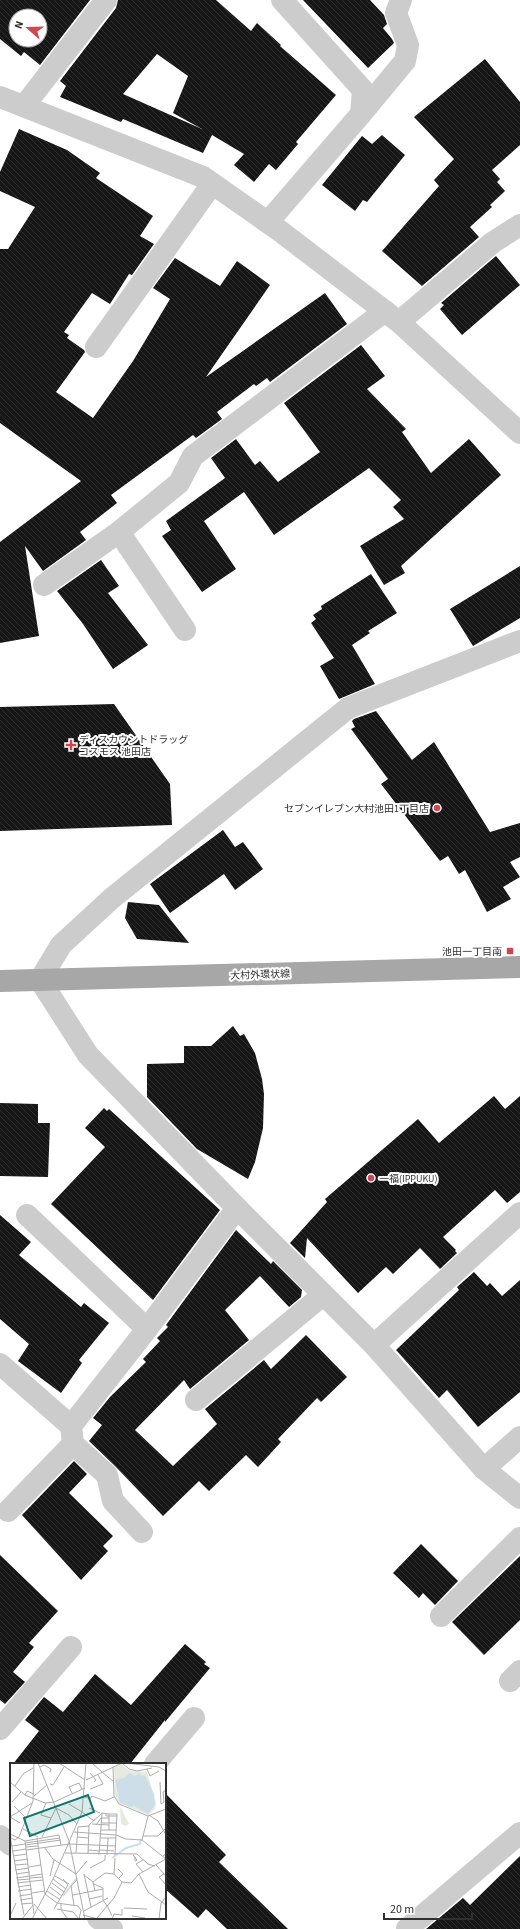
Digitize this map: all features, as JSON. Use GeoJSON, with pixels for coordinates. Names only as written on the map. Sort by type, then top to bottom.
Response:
{"type":"FeatureCollection","features":[{"type":"Feature","properties":{"kind":"main road","name":"大村外環状線"},"geometry":{"type":"LineString","coordinates":[[0,981],[520,967]]}},
{"type":"Feature","properties":{"kind":"street"},"geometry":{"type":"LineString","coordinates":[[24,106],[106,0]]}},
{"type":"Feature","properties":{"kind":"street"},"geometry":{"type":"LineString","coordinates":[[282,0],[363,90],[361,114]]}},
{"type":"Feature","properties":{"kind":"street"},"geometry":{"type":"LineString","coordinates":[[268,222],[405,61],[408,45],[396,13],[401,0]]}},
{"type":"Feature","properties":{"kind":"street"},"geometry":{"type":"LineString","coordinates":[[0,97],[204,177],[268,222],[392,317],[520,433]]}},
{"type":"Feature","properties":{"kind":"street"},"geometry":{"type":"LineString","coordinates":[[96,347],[212,184]]}},
{"type":"Feature","properties":{"kind":"street"},"geometry":{"type":"LineString","coordinates":[[44,585],[119,532],[179,483],[193,456],[392,317],[520,225]]}},
{"type":"Feature","properties":{"kind":"street"},"geometry":{"type":"LineString","coordinates":[[119,532],[185,630]]}},
{"type":"Feature","properties":{"kind":"street"},"geometry":{"type":"LineString","coordinates":[[520,641],[348,708],[112,899],[61,945],[40,980],[88,1055],[322,1295],[374,1345],[484,1469],[520,1498]]}},
{"type":"Feature","properties":{"kind":"street"},"geometry":{"type":"LineString","coordinates":[[8,1511],[72,1435],[147,1329],[237,1208]]}},
{"type":"Feature","properties":{"kind":"street"},"geometry":{"type":"LineString","coordinates":[[374,1345],[520,1213]]}},
{"type":"Feature","properties":{"kind":"street"},"geometry":{"type":"LineString","coordinates":[[27,1215],[147,1329]]}},
{"type":"Feature","properties":{"kind":"street"},"geometry":{"type":"LineString","coordinates":[[196,1400],[322,1295]]}},
{"type":"Feature","properties":{"kind":"street"},"geometry":{"type":"LineString","coordinates":[[0,1364],[72,1435],[107,1475],[113,1501],[142,1532]]}},
{"type":"Feature","properties":{"kind":"street"},"geometry":{"type":"LineString","coordinates":[[484,1469],[520,1436]]}},
{"type":"Feature","properties":{"kind":"street"},"geometry":{"type":"LineString","coordinates":[[441,1616],[520,1538]]}},
{"type":"Feature","properties":{"kind":"street"},"geometry":{"type":"LineString","coordinates":[[0,1729],[71,1648]]}},
{"type":"Feature","properties":{"kind":"street"},"geometry":{"type":"LineString","coordinates":[[156,1763],[194,1718]]}},
{"type":"Feature","properties":{"kind":"street"},"geometry":{"type":"LineString","coordinates":[[407,1929],[520,1833]]}},
{"type":"Feature","properties":{"kind":"street"},"geometry":{"type":"LineString","coordinates":[[0,1836],[10,1844]]}},
{"type":"Feature","properties":{"kind":"street"},"geometry":{"type":"LineString","coordinates":[[99,1919],[112,1929]]}},
{"type":"Feature","properties":{"kind":"building"},"geometry":{"type":"Polygon","coordinates":[[[0,0],[90,0],[40,65],[24,52],[21,56],[11,48],[48,48],[48,8],[8,8],[8,45],[0,39],[0,0]]]}},
{"type":"Feature","properties":{"kind":"building"},"geometry":{"type":"Polygon","coordinates":[[[118,0],[216,0],[251,31],[257,23],[281,45],[280,46],[336,95],[296,142],[298,144],[276,170],[269,164],[254,182],[234,165],[244,154],[212,135],[203,153],[123,119],[121,122],[60,97],[66,86],[60,81],[116,8],[118,0]],[[157,54],[123,94],[202,129],[173,113],[188,76],[157,54]]]}},
{"type":"Feature","properties":{"kind":"building"},"geometry":{"type":"Polygon","coordinates":[[[303,0],[370,0],[384,15],[387,24],[383,28],[394,43],[368,68],[303,0]]]}},
{"type":"Feature","properties":{"kind":"building"},"geometry":{"type":"Polygon","coordinates":[[[485,59],[520,102],[520,145],[492,170],[500,179],[497,182],[505,191],[490,205],[492,207],[470,227],[479,237],[422,286],[382,251],[439,186],[434,180],[454,159],[414,117],[485,59]]]}},
{"type":"Feature","properties":{"kind":"building"},"geometry":{"type":"Polygon","coordinates":[[[19,129],[67,150],[100,173],[96,178],[153,216],[140,236],[154,244],[132,275],[129,274],[110,304],[92,293],[64,332],[69,335],[67,338],[85,352],[56,392],[93,418],[133,361],[170,299],[153,288],[175,258],[220,286],[237,261],[270,285],[206,377],[325,293],[347,324],[270,382],[267,378],[256,386],[254,384],[217,412],[222,419],[196,438],[193,435],[111,495],[117,503],[80,532],[86,540],[43,571],[25,546],[39,636],[0,643],[0,542],[81,481],[0,423],[0,249],[8,249],[35,207],[0,191],[0,172],[19,129]]]}},
{"type":"Feature","properties":{"kind":"building"},"geometry":{"type":"Polygon","coordinates":[[[382,135],[405,155],[367,202],[363,200],[355,211],[322,185],[362,136],[372,144],[382,135]]]}},
{"type":"Feature","properties":{"kind":"building"},"geometry":{"type":"Polygon","coordinates":[[[496,256],[520,285],[462,335],[440,309],[444,305],[441,303],[496,256]]]}},
{"type":"Feature","properties":{"kind":"building"},"geometry":{"type":"Polygon","coordinates":[[[361,345],[385,376],[367,389],[406,429],[402,432],[431,473],[469,439],[501,475],[401,566],[405,573],[384,585],[360,546],[404,519],[393,507],[401,500],[369,468],[274,535],[244,492],[204,521],[236,569],[202,592],[162,536],[171,530],[166,521],[225,478],[211,458],[236,439],[255,465],[260,461],[278,482],[320,452],[284,403],[361,345]]]}},
{"type":"Feature","properties":{"kind":"building"},"geometry":{"type":"Polygon","coordinates":[[[101,560],[119,586],[108,593],[148,645],[113,669],[83,624],[57,591],[101,560]]]}},
{"type":"Feature","properties":{"kind":"building"},"geometry":{"type":"Polygon","coordinates":[[[520,566],[520,618],[473,646],[450,609],[520,566]]]}},
{"type":"Feature","properties":{"kind":"building"},"geometry":{"type":"Polygon","coordinates":[[[371,574],[397,613],[368,631],[370,633],[352,645],[375,684],[339,699],[320,666],[334,658],[311,623],[316,619],[313,615],[322,609],[321,606],[371,574]]]}},
{"type":"Feature","properties":{"kind":"building","name":"ディスカウントドラッグ コスモス 池田店"},"geometry":{"type":"Polygon","coordinates":[[[114,704],[170,784],[172,825],[0,831],[0,707],[114,704]]]}},
{"type":"Feature","properties":{"kind":"building"},"geometry":{"type":"Polygon","coordinates":[[[376,711],[412,760],[434,742],[490,832],[520,823],[520,857],[510,862],[520,877],[503,887],[511,899],[487,912],[465,870],[459,874],[448,856],[440,861],[381,784],[388,779],[351,729],[355,727],[352,721],[354,719],[376,711]]]}},
{"type":"Feature","properties":{"kind":"building"},"geometry":{"type":"Polygon","coordinates":[[[223,830],[235,847],[243,842],[263,869],[235,890],[224,874],[170,913],[150,884],[223,830]]]}},
{"type":"Feature","properties":{"kind":"building"},"geometry":{"type":"Polygon","coordinates":[[[128,902],[159,905],[189,943],[137,939],[125,918],[128,902]]]}},
{"type":"Feature","properties":{"kind":"building"},"geometry":{"type":"Polygon","coordinates":[[[233,1026],[240,1036],[244,1034],[255,1053],[262,1079],[264,1094],[263,1128],[255,1162],[248,1179],[197,1149],[147,1097],[147,1064],[184,1063],[184,1046],[211,1046],[233,1026]]]}},
{"type":"Feature","properties":{"kind":"building"},"geometry":{"type":"Polygon","coordinates":[[[494,1096],[505,1109],[520,1096],[520,1192],[507,1203],[495,1190],[443,1237],[456,1250],[455,1251],[457,1253],[440,1269],[420,1248],[393,1274],[386,1267],[358,1293],[307,1238],[305,1258],[290,1243],[327,1202],[325,1199],[418,1119],[439,1143],[494,1096]]]}},
{"type":"Feature","properties":{"kind":"building"},"geometry":{"type":"Polygon","coordinates":[[[0,1103],[38,1104],[38,1123],[50,1123],[48,1177],[0,1176],[0,1103]]]}},
{"type":"Feature","properties":{"kind":"building"},"geometry":{"type":"Polygon","coordinates":[[[104,1108],[107,1111],[109,1109],[220,1210],[153,1300],[51,1204],[105,1147],[85,1128],[104,1108]]]}},
{"type":"Feature","properties":{"kind":"building"},"geometry":{"type":"Polygon","coordinates":[[[0,1215],[31,1242],[19,1255],[81,1307],[84,1303],[109,1323],[79,1360],[82,1363],[61,1393],[18,1361],[29,1344],[0,1319],[0,1215]]]}},
{"type":"Feature","properties":{"kind":"building"},"geometry":{"type":"Polygon","coordinates":[[[236,1230],[271,1264],[273,1261],[302,1290],[301,1297],[289,1307],[260,1276],[225,1310],[249,1340],[190,1389],[184,1380],[135,1430],[173,1466],[217,1424],[205,1409],[264,1360],[271,1369],[306,1335],[347,1377],[321,1402],[317,1398],[278,1439],[281,1442],[258,1467],[246,1455],[209,1491],[199,1481],[163,1516],[89,1441],[102,1425],[93,1418],[110,1397],[146,1362],[143,1359],[160,1341],[157,1338],[168,1327],[166,1325],[236,1230]]]}},
{"type":"Feature","properties":{"kind":"building"},"geometry":{"type":"Polygon","coordinates":[[[474,1272],[487,1286],[490,1283],[502,1296],[520,1280],[520,1392],[478,1427],[447,1390],[439,1398],[396,1350],[459,1290],[457,1287],[474,1272]]]}},
{"type":"Feature","properties":{"kind":"building"},"geometry":{"type":"Polygon","coordinates":[[[74,1461],[87,1474],[69,1493],[113,1536],[103,1546],[108,1551],[81,1580],[22,1515],[74,1461]]]}},
{"type":"Feature","properties":{"kind":"building"},"geometry":{"type":"Polygon","coordinates":[[[421,1544],[458,1581],[435,1605],[423,1593],[419,1598],[393,1573],[421,1544]]]}},
{"type":"Feature","properties":{"kind":"building"},"geometry":{"type":"Polygon","coordinates":[[[0,1555],[58,1611],[29,1643],[34,1647],[13,1672],[25,1682],[5,1704],[0,1700],[0,1555]]]}},
{"type":"Feature","properties":{"kind":"building"},"geometry":{"type":"Polygon","coordinates":[[[520,1556],[520,1620],[484,1655],[452,1622],[520,1556]]]}},
{"type":"Feature","properties":{"kind":"building"},"geometry":{"type":"Polygon","coordinates":[[[185,1644],[206,1662],[204,1664],[210,1668],[165,1722],[165,1720],[131,1763],[14,1763],[39,1731],[25,1720],[44,1697],[63,1712],[95,1674],[131,1705],[185,1644]]]}},
{"type":"Feature","properties":{"kind":"building"},"geometry":{"type":"Polygon","coordinates":[[[166,1794],[226,1855],[219,1862],[288,1929],[227,1929],[206,1909],[198,1918],[166,1890],[166,1794]]]}},
{"type":"Feature","properties":{"kind":"building"},"geometry":{"type":"Polygon","coordinates":[[[520,1856],[520,1929],[426,1929],[463,1898],[470,1905],[520,1856]]]}},
{"type":"Feature","properties":{"kind":"place","name":"ディスカウントドラッグ コスモス 池田店"},"geometry":{"type":"Point","coordinates":[71,745]}},
{"type":"Feature","properties":{"kind":"place","name":"セブンイレブン大村池田1丁目店"},"geometry":{"type":"Point","coordinates":[437,808]}},
{"type":"Feature","properties":{"kind":"place","name":"池田一丁目南"},"geometry":{"type":"Point","coordinates":[510,951]}},
{"type":"Feature","properties":{"kind":"place","name":"一福(IPPUKU)"},"geometry":{"type":"Point","coordinates":[371,1178]}}]}
